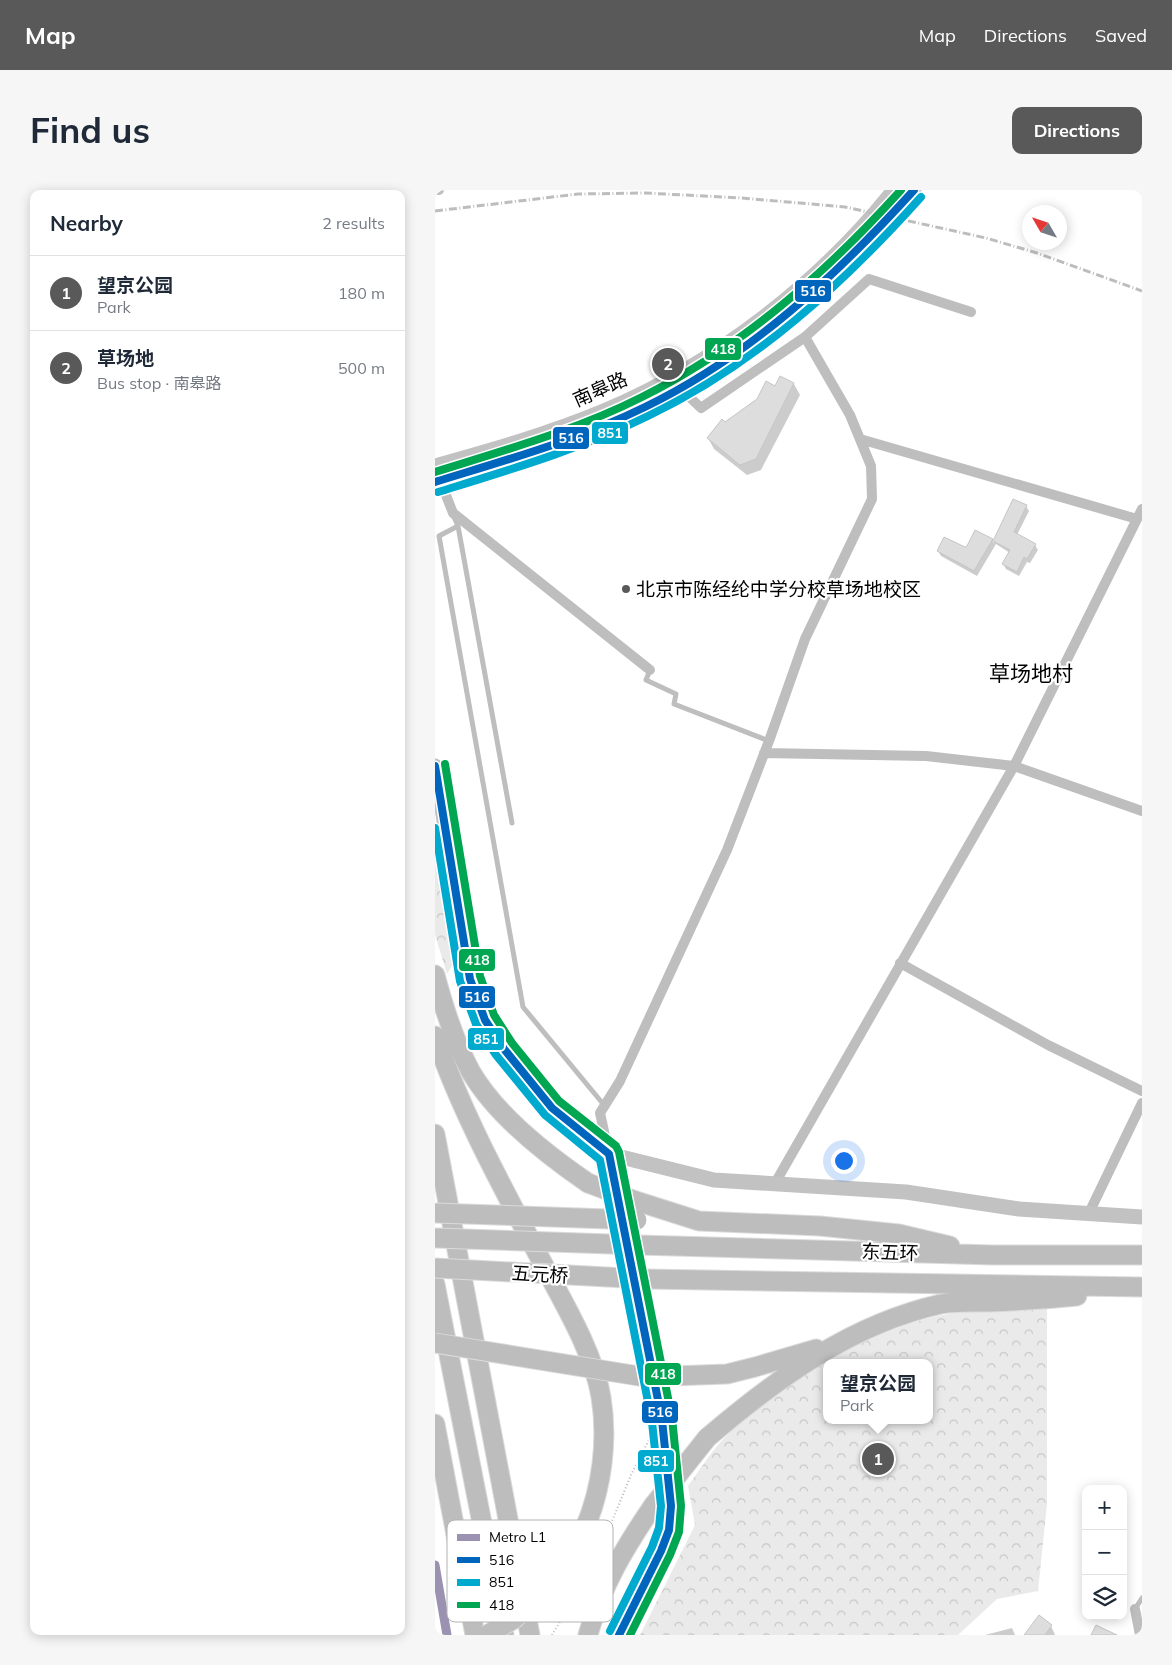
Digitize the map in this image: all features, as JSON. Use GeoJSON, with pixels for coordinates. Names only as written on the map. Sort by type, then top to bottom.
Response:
{"type":"FeatureCollection","features":[{"type":"Feature","properties":{"kind":"highway"},"geometry":{"type":"LineString","coordinates":[[435,975],[454,1037],[472,1074],[511,1121],[552,1159],[588,1183],[633,1200],[699,1221]]}},
{"type":"Feature","properties":{"kind":"highway"},"geometry":{"type":"LineString","coordinates":[[435,1036],[464,1113],[569,1313],[587,1352],[601,1396],[603,1438],[599,1485],[587,1520]]}},
{"type":"Feature","properties":{"kind":"highway"},"geometry":{"type":"LineString","coordinates":[[435,1134],[508,1520]]}},
{"type":"Feature","properties":{"kind":"highway"},"geometry":{"type":"LineString","coordinates":[[435,1213],[820,1226],[899,1234],[993,1255]]}},
{"type":"Feature","properties":{"kind":"highway","name":"五元桥"},"geometry":{"type":"LineString","coordinates":[[435,1238],[639,1244]]}},
{"type":"Feature","properties":{"kind":"highway","name":"东五环"},"geometry":{"type":"LineString","coordinates":[[639,1244],[993,1255],[1142,1255]]}},
{"type":"Feature","properties":{"kind":"highway","name":"五元桥"},"geometry":{"type":"LineString","coordinates":[[435,1268],[645,1280]]}},
{"type":"Feature","properties":{"kind":"highway"},"geometry":{"type":"LineString","coordinates":[[435,1273],[473,1270]]}},
{"type":"Feature","properties":{"kind":"highway","name":"东五环"},"geometry":{"type":"LineString","coordinates":[[645,1280],[1142,1288]]}},
{"type":"Feature","properties":{"kind":"highway"},"geometry":{"type":"LineString","coordinates":[[435,1284],[481,1520]]}},
{"type":"Feature","properties":{"kind":"highway"},"geometry":{"type":"LineString","coordinates":[[613,1570],[653,1506],[707,1438],[772,1384],[848,1339],[890,1319],[943,1304],[1036,1300],[1142,1288]]}},
{"type":"Feature","properties":{"kind":"highway"},"geometry":{"type":"LineString","coordinates":[[435,1343],[645,1377],[727,1374],[848,1339]]}},
{"type":"Feature","properties":{"kind":"highway"},"geometry":{"type":"LineString","coordinates":[[435,1424],[453,1520]]}},
{"type":"Feature","properties":{"kind":"highway"},"geometry":{"type":"LineString","coordinates":[[473,1622],[475,1635]]}},
{"type":"Feature","properties":{"kind":"highway"},"geometry":{"type":"LineString","coordinates":[[501,1622],[504,1635]]}},
{"type":"Feature","properties":{"kind":"highway"},"geometry":{"type":"LineString","coordinates":[[487,1635],[508,1622]]}},
{"type":"Feature","properties":{"kind":"highway"},"geometry":{"type":"LineString","coordinates":[[528,1622],[530,1635]]}},
{"type":"Feature","properties":{"kind":"highway"},"geometry":{"type":"LineString","coordinates":[[588,1635],[592,1622]]}},
{"type":"Feature","properties":{"kind":"street","name":"南皋路"},"geometry":{"type":"LineString","coordinates":[[437,476],[605,411],[662,383],[734,338],[808,280],[857,231],[894,190]]}},
{"type":"Feature","properties":{"kind":"street","name":"南皋路"},"geometry":{"type":"LineString","coordinates":[[437,476],[541,448],[645,407],[680,388],[753,340],[822,285],[875,235],[914,190]]}},
{"type":"Feature","properties":{"kind":"street"},"geometry":{"type":"LineString","coordinates":[[662,383],[680,388],[701,408],[805,337],[869,280],[971,312]]}},
{"type":"Feature","properties":{"kind":"street"},"geometry":{"type":"LineString","coordinates":[[619,1635],[669,1530],[671,1506],[662,1420],[600,1113],[621,1081],[727,850],[765,753],[805,639],[872,499],[871,466],[860,439],[850,415],[805,337]]}},
{"type":"Feature","properties":{"kind":"street"},"geometry":{"type":"LineString","coordinates":[[860,439],[1137,519]]}},
{"type":"Feature","properties":{"kind":"street"},"geometry":{"type":"LineString","coordinates":[[437,476],[453,513],[650,670]]}},
{"type":"Feature","properties":{"kind":"street"},"geometry":{"type":"LineString","coordinates":[[774,1185],[1013,766],[1142,509]]}},
{"type":"Feature","properties":{"kind":"street"},"geometry":{"type":"LineString","coordinates":[[765,753],[926,756],[1013,766],[1142,811]]}},
{"type":"Feature","properties":{"kind":"street"},"geometry":{"type":"LineString","coordinates":[[435,766],[470,979],[485,1020],[504,1049],[552,1108],[584,1136],[609,1154],[714,1180],[906,1192],[1019,1209],[1088,1215],[1142,1217]]}},
{"type":"Feature","properties":{"kind":"street"},"geometry":{"type":"LineString","coordinates":[[899,963],[1048,1045],[1142,1091]]}},
{"type":"Feature","properties":{"kind":"street"},"geometry":{"type":"LineString","coordinates":[[1088,1215],[1142,1104]]}},
{"type":"Feature","properties":{"kind":"street"},"geometry":{"type":"LineString","coordinates":[[1135,1609],[1140,1635]]}},
{"type":"Feature","properties":{"kind":"lane"},"geometry":{"type":"LineString","coordinates":[[453,513],[457,526],[512,824]]}},
{"type":"Feature","properties":{"kind":"lane"},"geometry":{"type":"LineString","coordinates":[[457,526],[439,536],[523,1006],[605,1106]]}},
{"type":"Feature","properties":{"kind":"lane"},"geometry":{"type":"LineString","coordinates":[[650,670],[646,680],[676,694],[673,704],[769,741]]}},
{"type":"Feature","properties":{"kind":"lane"},"geometry":{"type":"LineString","coordinates":[[1135,1609],[1142,1598]]}},
{"type":"Feature","properties":{"kind":"path"},"geometry":{"type":"LineString","coordinates":[[613,1520],[643,1448],[662,1420]]}},
{"type":"Feature","properties":{"kind":"path"},"geometry":{"type":"LineString","coordinates":[[552,1635],[560,1622]]}},
{"type":"Feature","properties":{"kind":"green space"},"geometry":{"type":"Polygon","coordinates":[[[435,848],[455,961],[447,974],[435,935],[435,848]]]}},
{"type":"Feature","properties":{"kind":"green space"},"geometry":{"type":"Polygon","coordinates":[[[1047,1304],[1047,1504],[1038,1591],[997,1599],[958,1635],[640,1635],[695,1525],[688,1486],[730,1432],[777,1394],[823,1364],[823,1424],[933,1424],[933,1359],[832,1359],[890,1331],[919,1321],[948,1314],[1047,1304]]]}},
{"type":"Feature","properties":{"kind":"building"},"geometry":{"type":"Polygon","coordinates":[[[780,376],[794,383],[756,459],[740,465],[707,438],[722,419],[725,422],[757,399],[766,381],[775,386],[780,376]]]}},
{"type":"Feature","properties":{"kind":"building"},"geometry":{"type":"Polygon","coordinates":[[[1013,499],[1027,505],[1014,532],[1036,544],[1027,559],[1024,557],[1017,572],[1002,564],[1010,550],[993,541],[1013,499]]]}},
{"type":"Feature","properties":{"kind":"building"},"geometry":{"type":"Polygon","coordinates":[[[975,530],[993,539],[974,571],[937,551],[944,537],[965,547],[967,546],[975,530]]]}},
{"type":"Feature","properties":{"kind":"building"},"geometry":{"type":"Polygon","coordinates":[[[1039,1615],[1052,1625],[1045,1635],[1024,1635],[1039,1615]]]}},
{"type":"Feature","properties":{"kind":"building"},"geometry":{"type":"Polygon","coordinates":[[[1096,1625],[1117,1635],[1091,1635],[1096,1625]]]}},
{"type":"Feature","properties":{"kind":"railway"},"geometry":{"type":"LineString","coordinates":[[435,211],[578,194],[645,193],[742,198],[845,207],[986,238],[1037,253],[1142,291]]}},
{"type":"Feature","properties":{"kind":"metro line","name":"L1"},"geometry":{"type":"LineString","coordinates":[[435,1565],[447,1635]]}},
{"type":"Feature","properties":{"kind":"transit line","name":"418"},"geometry":{"type":"LineString","coordinates":[[435,472],[540,439],[592,420],[642,397],[679,377],[714,355],[781,306],[843,250],[901,190]]}},
{"type":"Feature","properties":{"kind":"transit line","name":"516"},"geometry":{"type":"LineString","coordinates":[[435,482],[541,449],[594,430],[684,387],[756,339],[790,312],[854,253],[914,190]]}},
{"type":"Feature","properties":{"kind":"transit line","name":"851"},"geometry":{"type":"LineString","coordinates":[[438,492],[545,458],[597,439],[687,396],[761,347],[795,320],[860,261],[921,197]]}},
{"type":"Feature","properties":{"kind":"transit line","name":"418"},"geometry":{"type":"LineString","coordinates":[[445,764],[480,976],[494,1015],[512,1043],[559,1101],[616,1146],[619,1152],[672,1418],[681,1506],[679,1532],[670,1555],[630,1635]]}},
{"type":"Feature","properties":{"kind":"transit line","name":"516"},"geometry":{"type":"LineString","coordinates":[[435,766],[470,979],[485,1020],[504,1049],[552,1108],[609,1154],[662,1420],[671,1506],[669,1530],[661,1551],[619,1635]]}},
{"type":"Feature","properties":{"kind":"transit line","name":"851"},"geometry":{"type":"LineString","coordinates":[[435,828],[460,981],[476,1024],[496,1055],[545,1115],[600,1160],[652,1422],[661,1506],[659,1528],[652,1547],[610,1631]]}},
{"type":"Feature","properties":{"kind":"place","name":"草场地"},"geometry":{"type":"Point","coordinates":[668,364]}},
{"type":"Feature","properties":{"kind":"place","name":"北京市陈经纶中学分校草场地校区"},"geometry":{"type":"Point","coordinates":[626,589]}},
{"type":"Feature","properties":{"kind":"place","name":"望京公园"},"geometry":{"type":"Point","coordinates":[878,1459]}},
{"type":"Feature","properties":{"kind":"district","name":"草场地村"},"geometry":{"type":"Point","coordinates":[1031,674]}}]}
